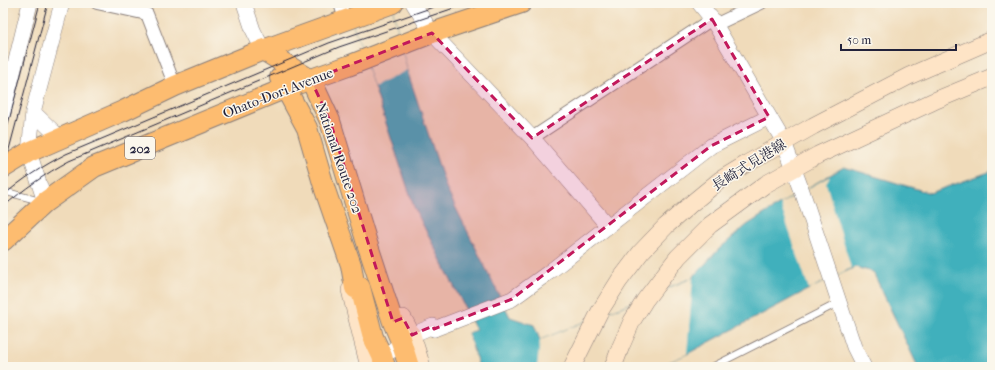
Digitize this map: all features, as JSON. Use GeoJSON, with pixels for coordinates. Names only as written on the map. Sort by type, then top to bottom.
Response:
{"type":"FeatureCollection","features":[{"type":"Feature","properties":{"kind":"highway"},"geometry":{"type":"LineString","coordinates":[[3,168],[29,152],[123,111],[175,86],[345,14],[393,3]]}},
{"type":"Feature","properties":{"kind":"highway","name":"Ohato-Dori Avenue"},"geometry":{"type":"LineString","coordinates":[[45,202],[94,167],[286,88],[407,44],[432,33],[522,3]]}},
{"type":"Feature","properties":{"kind":"highway"},"geometry":{"type":"LineString","coordinates":[[263,50],[311,80]]}},
{"type":"Feature","properties":{"kind":"highway","name":"National Route 202"},"geometry":{"type":"LineString","coordinates":[[263,50],[286,88],[307,128],[325,190],[351,265],[355,288],[360,288],[373,337],[389,356],[416,364]]}},
{"type":"Feature","properties":{"kind":"highway","name":"National Route 202"},"geometry":{"type":"LineString","coordinates":[[311,80],[330,122],[393,322],[389,356]]}},
{"type":"Feature","properties":{"kind":"highway","name":"202"},"geometry":{"type":"LineString","coordinates":[[3,241],[45,202]]}},
{"type":"Feature","properties":{"kind":"main road","name":"長崎式見港線"},"geometry":{"type":"LineString","coordinates":[[572,367],[600,311],[641,252],[676,217],[720,180],[784,142],[910,76],[992,40]]}},
{"type":"Feature","properties":{"kind":"main road","name":"長崎式見港線"},"geometry":{"type":"LineString","coordinates":[[613,367],[632,321],[645,300],[678,257],[710,226],[766,184],[818,155],[992,77]]}},
{"type":"Feature","properties":{"kind":"street"},"geometry":{"type":"LineString","coordinates":[[3,114],[30,3]]}},
{"type":"Feature","properties":{"kind":"street"},"geometry":{"type":"LineString","coordinates":[[45,202],[29,152],[33,112],[62,3]]}},
{"type":"Feature","properties":{"kind":"street"},"geometry":{"type":"LineString","coordinates":[[97,3],[147,14],[175,86]]}},
{"type":"Feature","properties":{"kind":"street"},"geometry":{"type":"LineString","coordinates":[[244,3],[253,30],[263,50]]}},
{"type":"Feature","properties":{"kind":"street"},"geometry":{"type":"LineString","coordinates":[[414,3],[432,33],[532,138],[608,226]]}},
{"type":"Feature","properties":{"kind":"street"},"geometry":{"type":"LineString","coordinates":[[699,3],[714,22],[784,142],[840,302],[854,347],[864,367]]}},
{"type":"Feature","properties":{"kind":"street"},"geometry":{"type":"LineString","coordinates":[[532,138],[714,22],[761,3]]}},
{"type":"Feature","properties":{"kind":"street"},"geometry":{"type":"LineString","coordinates":[[33,112],[60,138]]}},
{"type":"Feature","properties":{"kind":"street"},"geometry":{"type":"LineString","coordinates":[[416,364],[419,339],[425,334],[435,332],[434,329],[512,299],[548,273],[711,146],[769,117]]}},
{"type":"Feature","properties":{"kind":"street"},"geometry":{"type":"LineString","coordinates":[[389,356],[433,326],[434,329]]}},
{"type":"Feature","properties":{"kind":"lane"},"geometry":{"type":"LineString","coordinates":[[3,191],[45,202]]}},
{"type":"Feature","properties":{"kind":"lane"},"geometry":{"type":"LineString","coordinates":[[712,367],[840,302]]}},
{"type":"Feature","properties":{"kind":"highlighted area"},"geometry":{"type":"Polygon","coordinates":[[[712,19],[769,117],[711,146],[512,299],[434,329],[433,326],[412,335],[403,318],[393,322],[330,121],[311,80],[432,33],[532,138],[712,19]]]}},
{"type":"Feature","properties":{"kind":"water"},"geometry":{"type":"Polygon","coordinates":[[[346,3],[391,3],[407,70],[447,190],[510,317],[534,325],[540,340],[692,278],[720,248],[747,225],[844,167],[930,193],[992,171],[992,367],[918,367],[873,272],[855,267],[809,289],[687,354],[657,367],[479,367],[468,333],[476,330],[414,207],[346,3]]]}},
{"type":"Feature","properties":{"kind":"pier"},"geometry":{"type":"Polygon","coordinates":[[[346,3],[391,3],[407,70],[374,87],[346,3]]]}},
{"type":"Feature","properties":{"kind":"pier"},"geometry":{"type":"Polygon","coordinates":[[[830,176],[826,183],[851,268],[809,289],[780,204],[830,176]]]}},
{"type":"Feature","properties":{"kind":"pier"},"geometry":{"type":"Polygon","coordinates":[[[693,278],[687,354],[657,367],[537,367],[540,340],[693,278]]]}},
{"type":"Feature","properties":{"kind":"tram line"},"geometry":{"type":"LineString","coordinates":[[3,143],[40,3]]}},
{"type":"Feature","properties":{"kind":"tram line"},"geometry":{"type":"LineString","coordinates":[[3,172],[48,3]]}},
{"type":"Feature","properties":{"kind":"tram line"},"geometry":{"type":"LineString","coordinates":[[3,196],[33,173],[66,154],[329,43],[445,3]]}},
{"type":"Feature","properties":{"kind":"tram line"},"geometry":{"type":"LineString","coordinates":[[3,207],[35,182],[69,161],[339,47],[469,3]]}}]}
